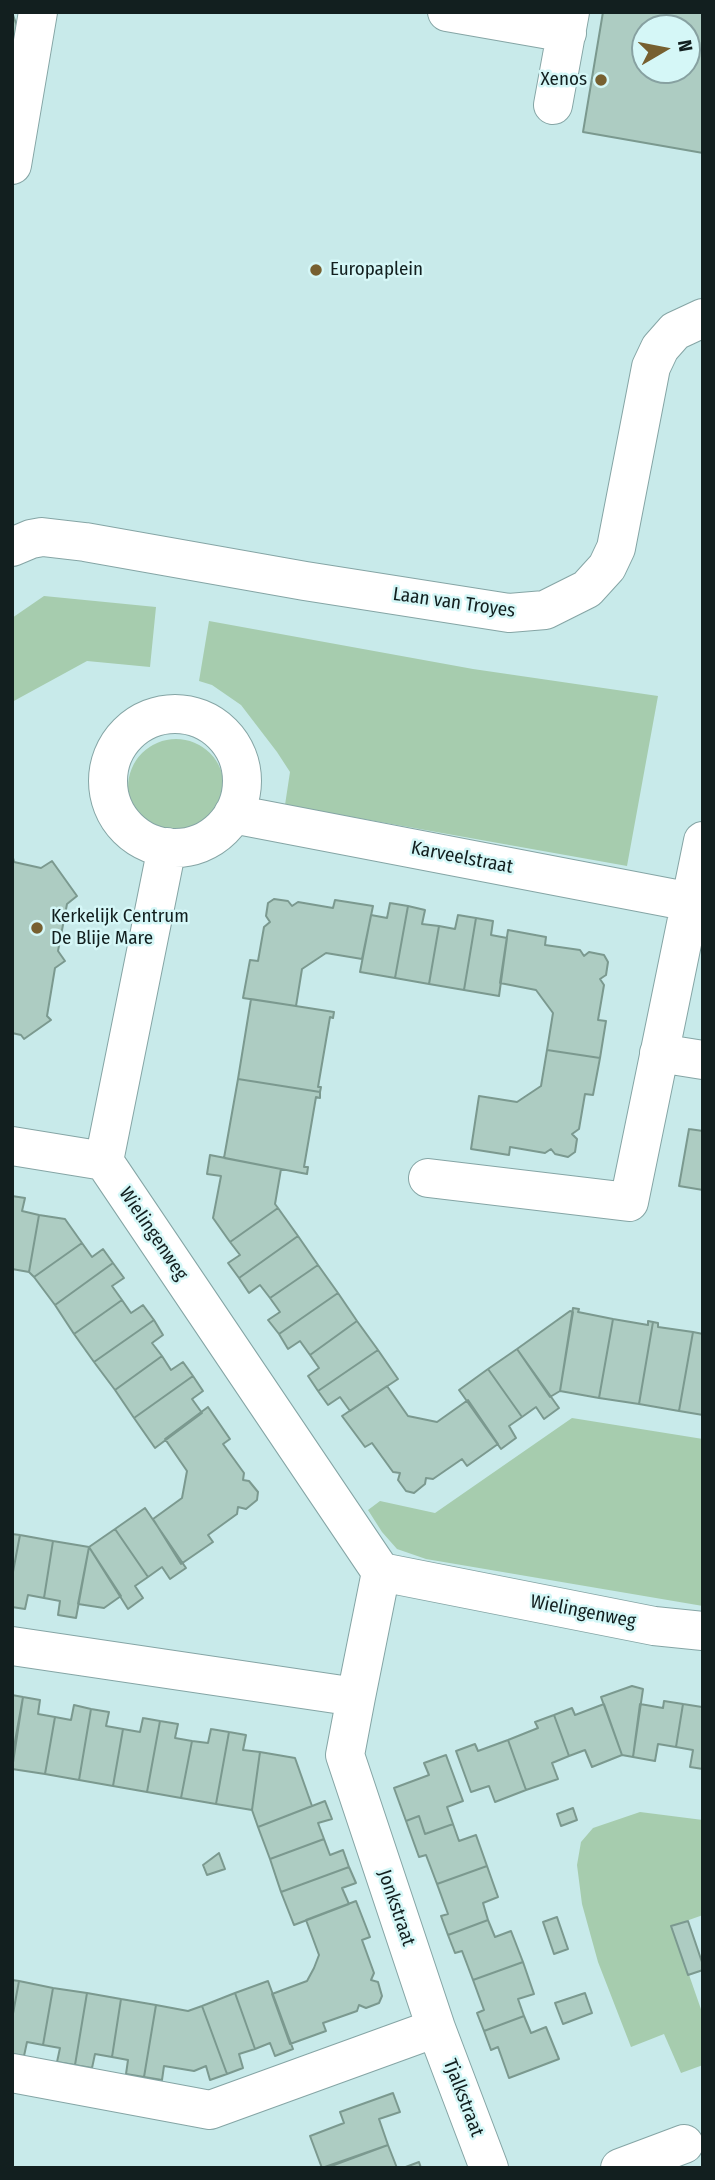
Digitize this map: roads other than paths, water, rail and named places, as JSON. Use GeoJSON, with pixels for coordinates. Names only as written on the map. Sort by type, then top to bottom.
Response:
{"type":"FeatureCollection","features":[{"type":"Feature","properties":{"kind":"street"},"geometry":{"type":"LineString","coordinates":[[12,165],[38,12]]}},
{"type":"Feature","properties":{"kind":"street"},"geometry":{"type":"LineString","coordinates":[[447,12],[568,23],[553,105]]}},
{"type":"Feature","properties":{"kind":"street","name":"Laan van Troyes"},"geometry":{"type":"LineString","coordinates":[[12,547],[42,537],[85,542],[305,581],[509,613],[545,610],[587,589],[607,567],[616,548],[652,367],[660,348],[675,331],[687,323],[703,318]]}},
{"type":"Feature","properties":{"kind":"street"},"geometry":{"type":"LineString","coordinates":[[168,714],[189,715],[208,723],[225,736],[236,753],[241,773],[240,794],[233,814],[221,829],[205,840],[187,847],[167,847],[147,841],[129,830],[116,813],[108,792],[108,770],[115,749],[129,731],[147,719],[168,714]]}},
{"type":"Feature","properties":{"kind":"street","name":"Karveelstraat"},"geometry":{"type":"LineString","coordinates":[[233,814],[691,902]]}},
{"type":"Feature","properties":{"kind":"street"},"geometry":{"type":"LineString","coordinates":[[428,1178],[628,1202],[703,842]]}},
{"type":"Feature","properties":{"kind":"street"},"geometry":{"type":"LineString","coordinates":[[12,1146],[104,1161],[167,847]]}},
{"type":"Feature","properties":{"kind":"street"},"geometry":{"type":"LineString","coordinates":[[659,1053],[703,1060]]}},
{"type":"Feature","properties":{"kind":"street","name":"Wielingenweg"},"geometry":{"type":"LineString","coordinates":[[104,1161],[381,1572],[654,1626],[703,1631]]}},
{"type":"Feature","properties":{"kind":"street"},"geometry":{"type":"LineString","coordinates":[[12,1646],[356,1697],[381,1572]]}},
{"type":"Feature","properties":{"kind":"street","name":"Jonkstraat"},"geometry":{"type":"LineString","coordinates":[[356,1697],[345,1755],[436,2028]]}},
{"type":"Feature","properties":{"kind":"street"},"geometry":{"type":"LineString","coordinates":[[12,2073],[210,2110],[436,2028]]}},
{"type":"Feature","properties":{"kind":"street","name":"Tjalkstraat"},"geometry":{"type":"LineString","coordinates":[[436,2028],[489,2168]]}},
{"type":"Feature","properties":{"kind":"street"},"geometry":{"type":"LineString","coordinates":[[620,2168],[684,2144]]}},
{"type":"Feature","properties":{"kind":"place","name":"Xenos"},"geometry":{"type":"Point","coordinates":[601,80]}},
{"type":"Feature","properties":{"kind":"place","name":"Europaplein"},"geometry":{"type":"Point","coordinates":[316,270]}},
{"type":"Feature","properties":{"kind":"place","name":"Kerkelijk Centrum De Blije Mare"},"geometry":{"type":"Point","coordinates":[37,928]}}]}
